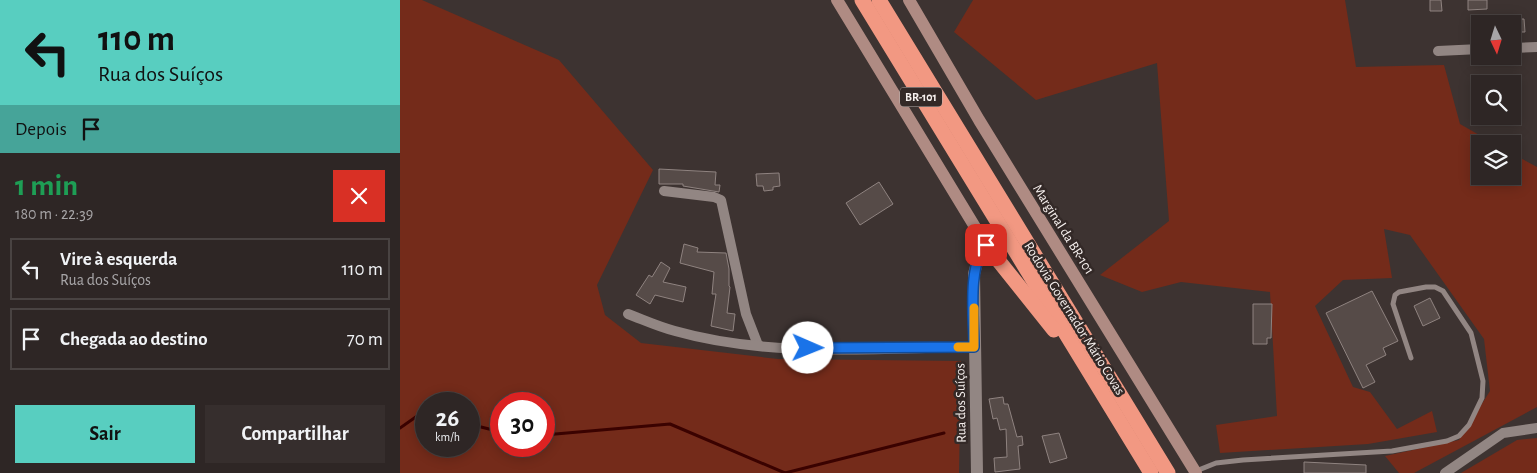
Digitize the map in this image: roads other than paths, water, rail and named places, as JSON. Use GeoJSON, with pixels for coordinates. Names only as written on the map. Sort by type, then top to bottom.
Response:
{"type":"FeatureCollection","features":[{"type":"Feature","properties":{"kind":"highway","name":"Rodovia Governador Mário Covas"},"geometry":{"type":"LineString","coordinates":[[862,0],[1151,473]]}},
{"type":"Feature","properties":{"kind":"highway","name":"Rodovia Governador Mário Covas"},"geometry":{"type":"LineString","coordinates":[[879,0],[1168,473]]}},
{"type":"Feature","properties":{"kind":"highway"},"geometry":{"type":"LineString","coordinates":[[986,245],[1097,384]]}},
{"type":"Feature","properties":{"kind":"main road"},"geometry":{"type":"LineString","coordinates":[[837,0],[986,245]]}},
{"type":"Feature","properties":{"kind":"main road","name":"Marginal da BR-101"},"geometry":{"type":"LineString","coordinates":[[909,0],[979,120],[1196,472]]}},
{"type":"Feature","properties":{"kind":"street"},"geometry":{"type":"LineString","coordinates":[[1521,48],[1537,47]]}},
{"type":"Feature","properties":{"kind":"street"},"geometry":{"type":"LineString","coordinates":[[1438,51],[1471,49]]}},
{"type":"Feature","properties":{"kind":"street"},"geometry":{"type":"LineString","coordinates":[[664,191],[714,197],[721,200],[746,314],[758,345]]}},
{"type":"Feature","properties":{"kind":"street","name":"Rua dos Suíços"},"geometry":{"type":"LineString","coordinates":[[977,473],[974,274],[976,261],[986,245]]}},
{"type":"Feature","properties":{"kind":"street"},"geometry":{"type":"LineString","coordinates":[[628,314],[692,335],[758,345],[833,348],[974,347]]}},
{"type":"Feature","properties":{"kind":"street"},"geometry":{"type":"LineString","coordinates":[[1445,473],[1503,433],[1537,428]]}},
{"type":"Feature","properties":{"kind":"lane"},"geometry":{"type":"LineString","coordinates":[[1196,472],[1216,463],[1392,451],[1448,441],[1459,436],[1468,425],[1482,398],[1483,381],[1471,333],[1443,291],[1435,287],[1399,292],[1394,298],[1393,304],[1411,358]]}},
{"type":"Feature","properties":{"kind":"waterway"},"geometry":{"type":"LineString","coordinates":[[400,428],[415,418]]}},
{"type":"Feature","properties":{"kind":"waterway"},"geometry":{"type":"LineString","coordinates":[[555,434],[670,424],[785,473]]}},
{"type":"Feature","properties":{"kind":"waterway"},"geometry":{"type":"LineString","coordinates":[[480,427],[490,429]]}},
{"type":"Feature","properties":{"kind":"waterway"},"geometry":{"type":"LineString","coordinates":[[785,473],[944,433]]}}]}
